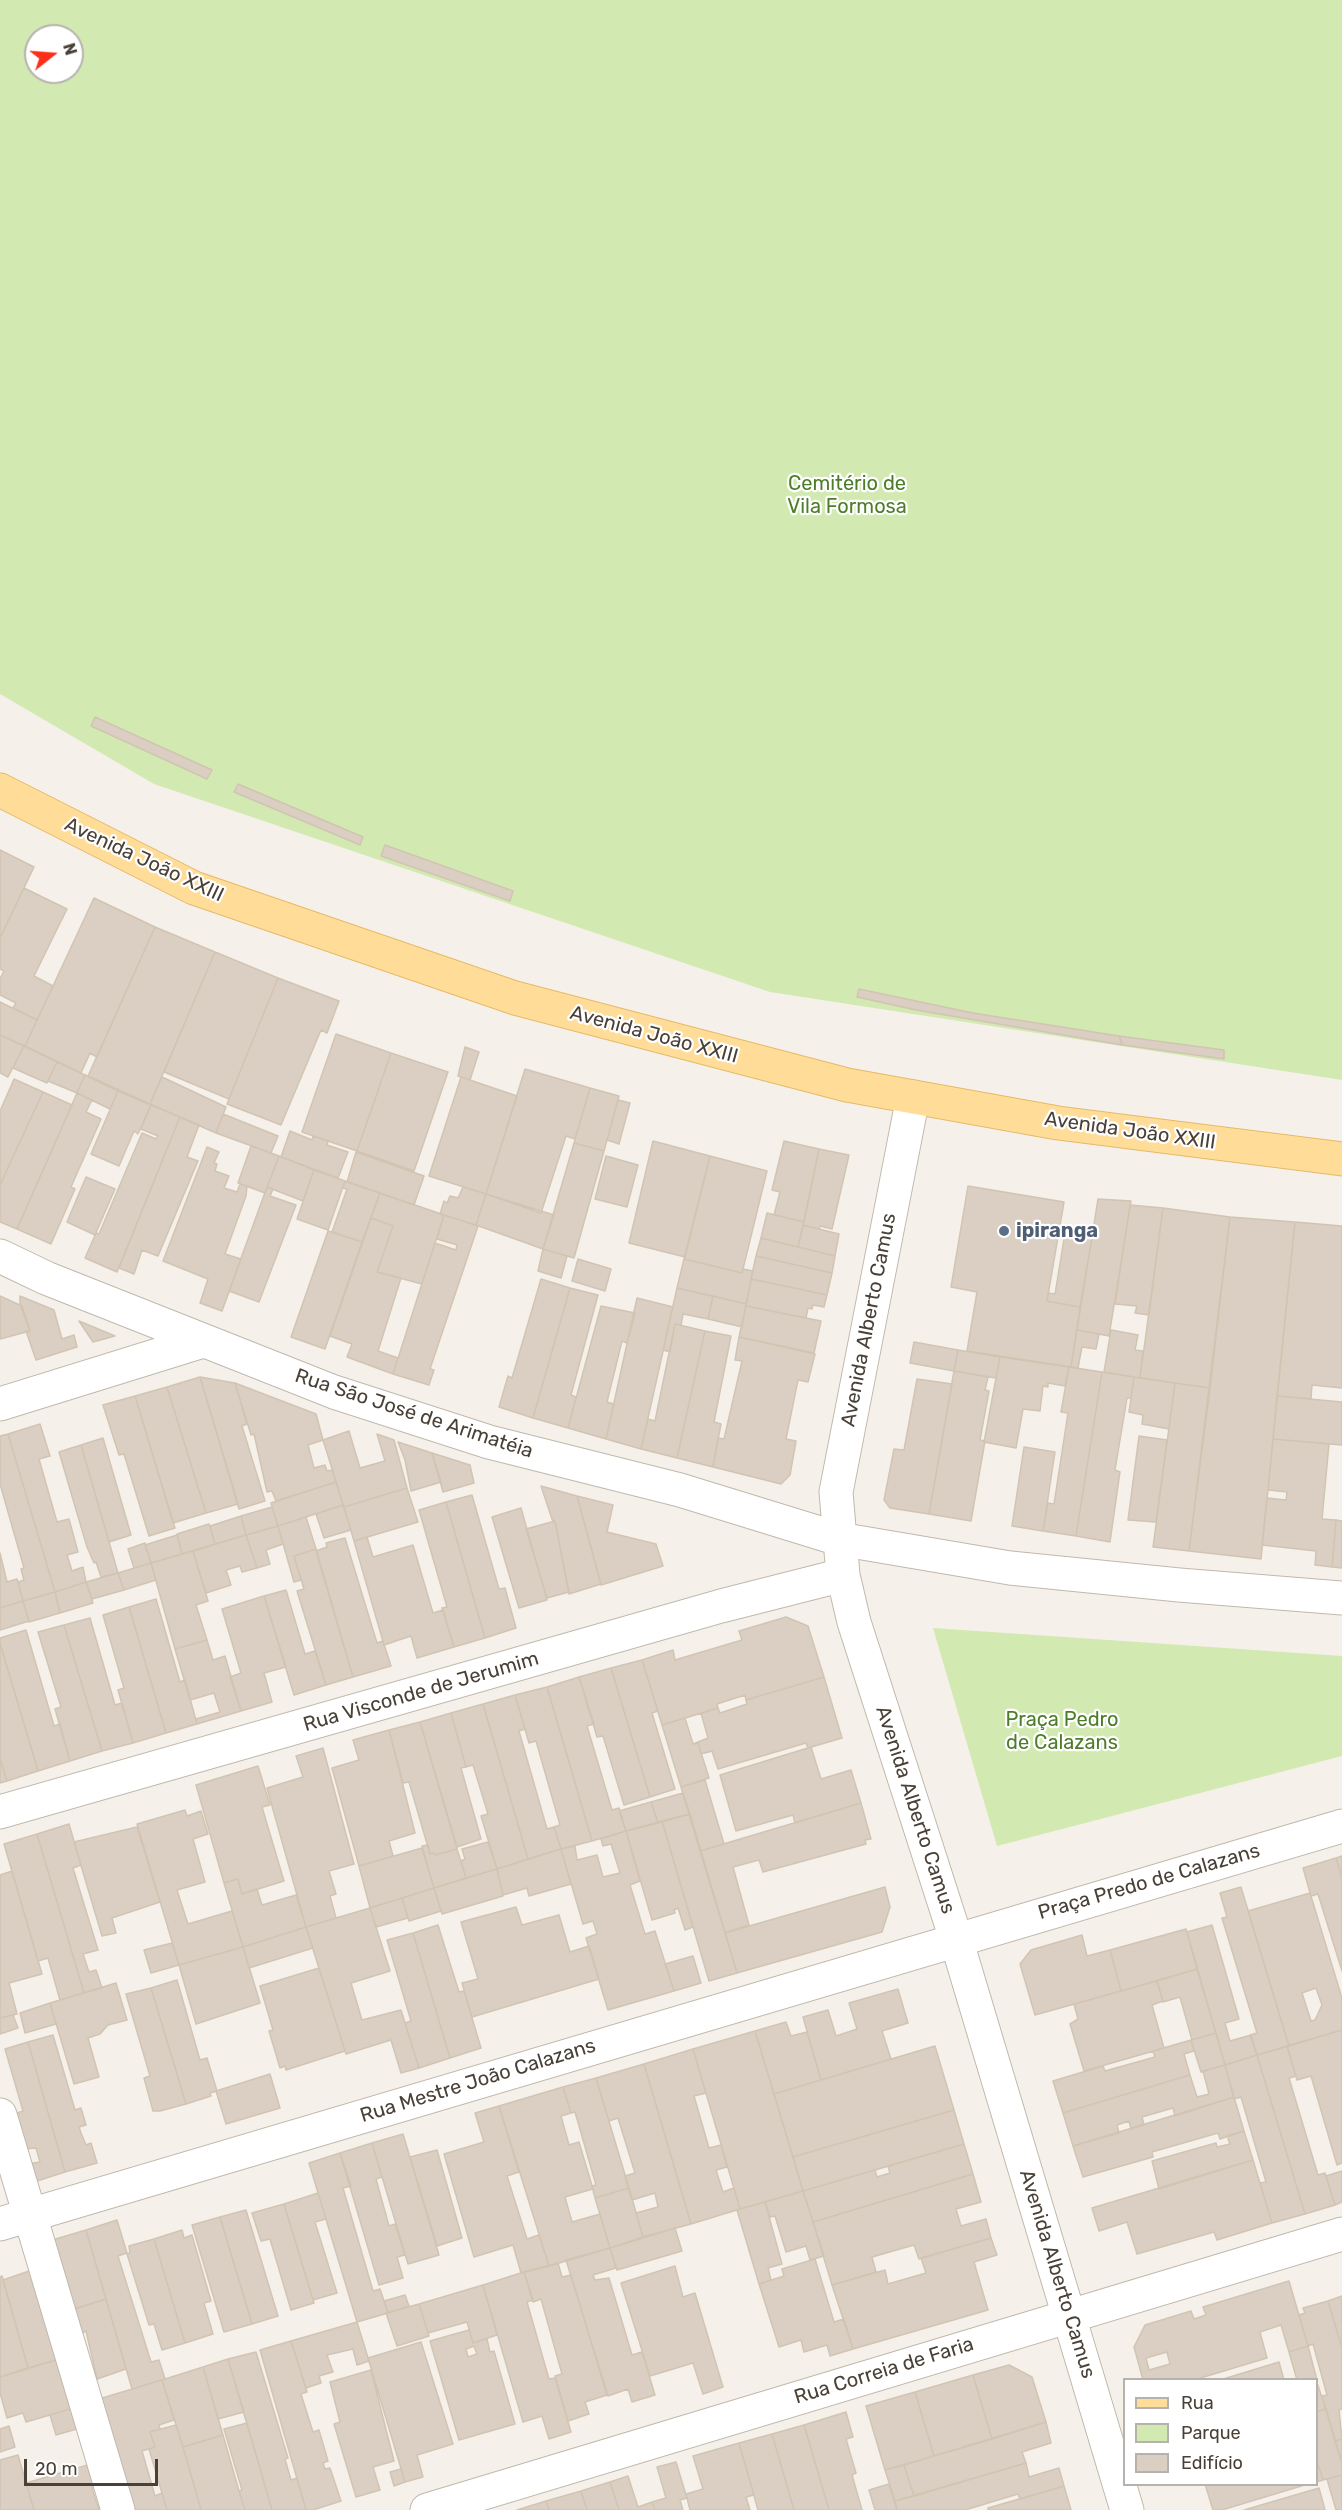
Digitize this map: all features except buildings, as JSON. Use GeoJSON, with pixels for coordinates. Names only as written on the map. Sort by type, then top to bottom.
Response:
{"type":"FeatureCollection","features":[{"type":"Feature","properties":{"kind":"main road","name":"Avenida João XXIII"},"geometry":{"type":"LineString","coordinates":[[0,790],[194,888],[515,998],[847,1085],[1058,1123],[1342,1159]]}},
{"type":"Feature","properties":{"kind":"street","name":"Avenida Alberto Camus"},"geometry":{"type":"LineString","coordinates":[[913,1097],[836,1492],[843,1575],[854,1622],[956,1939],[1127,2510]]}},
{"type":"Feature","properties":{"kind":"street","name":"Rua São José de Arimatéia"},"geometry":{"type":"LineString","coordinates":[[0,1256],[46,1278],[334,1392],[489,1442],[680,1490],[839,1539]]}},
{"type":"Feature","properties":{"kind":"street"},"geometry":{"type":"LineString","coordinates":[[0,1404],[203,1341]]}},
{"type":"Feature","properties":{"kind":"street"},"geometry":{"type":"LineString","coordinates":[[839,1539],[1010,1568],[1342,1598]]}},
{"type":"Feature","properties":{"kind":"street","name":"Rua Visconde de Jerumim"},"geometry":{"type":"LineString","coordinates":[[0,1812],[721,1606],[843,1575]]}},
{"type":"Feature","properties":{"kind":"street","name":"Praça Predo de Calazans"},"geometry":{"type":"LineString","coordinates":[[956,1939],[1342,1826]]}},
{"type":"Feature","properties":{"kind":"street","name":"Rua Mestre João Calazans"},"geometry":{"type":"LineString","coordinates":[[15,2220],[956,1939]]}},
{"type":"Feature","properties":{"kind":"street"},"geometry":{"type":"LineString","coordinates":[[0,2115],[15,2220],[118,2510]]}},
{"type":"Feature","properties":{"kind":"street","name":"Rua Correia de Faria"},"geometry":{"type":"LineString","coordinates":[[427,2510],[1070,2314],[1342,2234]]}},
{"type":"Feature","properties":{"kind":"green space","name":"Cemitério de Vila Formosa"},"geometry":{"type":"Polygon","coordinates":[[[0,0],[1342,0],[1342,1080],[770,992],[154,784],[0,694],[0,0]]]}},
{"type":"Feature","properties":{"kind":"green space","name":"Praça Pedro de Calazans"},"geometry":{"type":"Polygon","coordinates":[[[933,1628],[1342,1656],[1342,1756],[997,1846],[933,1628]]]}},
{"type":"Feature","properties":{"kind":"place","name":"ipiranga"},"geometry":{"type":"Point","coordinates":[1004,1231]}}]}
